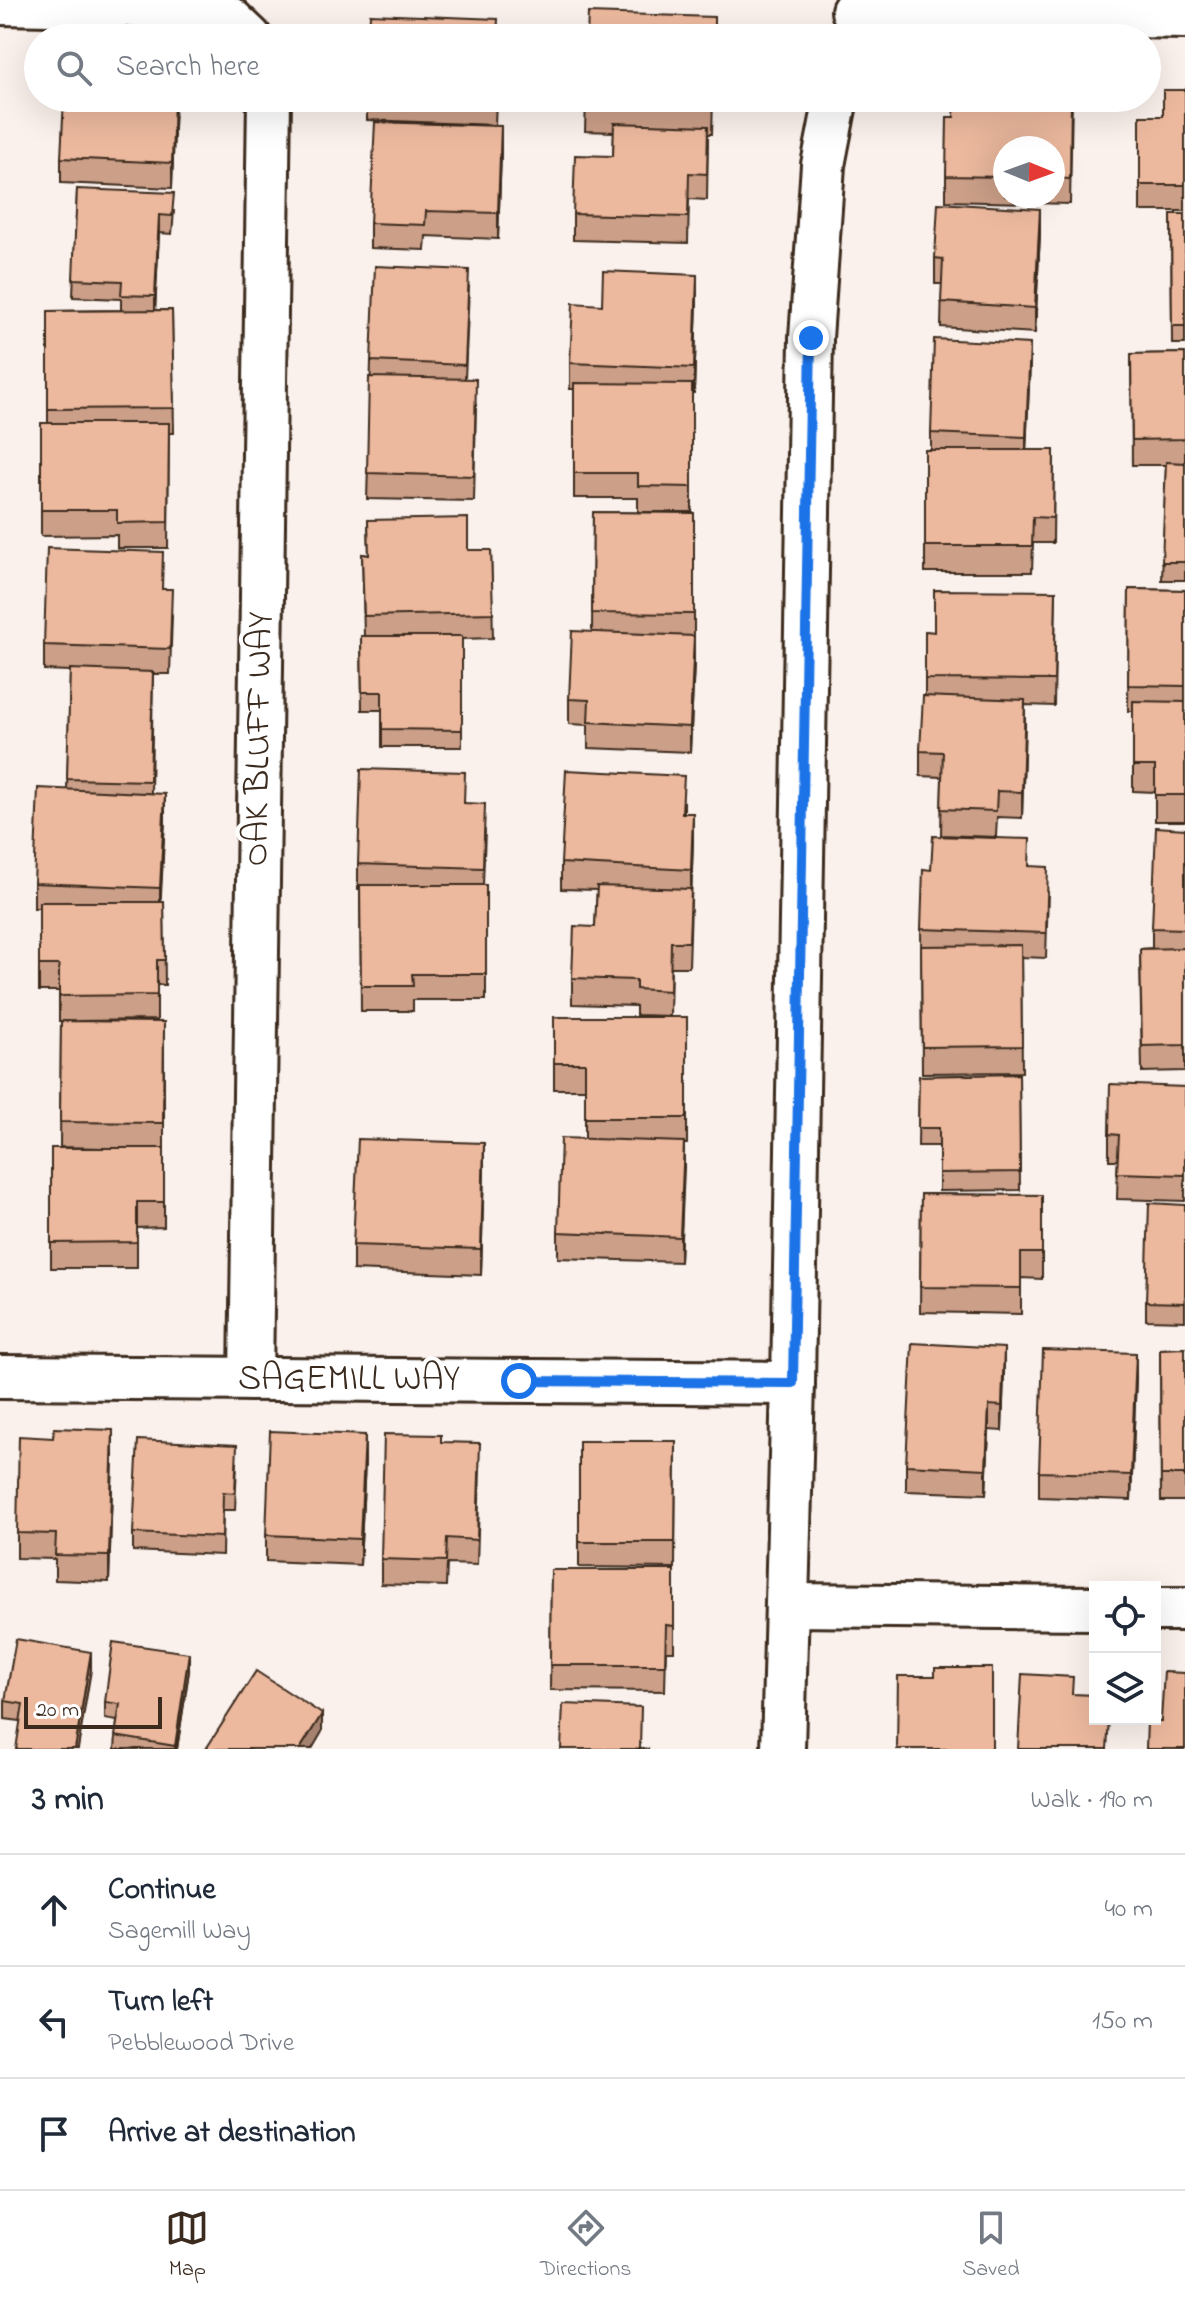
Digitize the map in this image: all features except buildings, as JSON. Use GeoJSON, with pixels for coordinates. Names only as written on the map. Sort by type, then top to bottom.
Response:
{"type":"FeatureCollection","features":[{"type":"Feature","properties":{"kind":"street"},"geometry":{"type":"LineString","coordinates":[[0,3],[203,7],[235,24]]}},
{"type":"Feature","properties":{"kind":"street"},"geometry":{"type":"LineString","coordinates":[[851,16],[1185,17]]}},
{"type":"Feature","properties":{"kind":"street","name":"OAK BLUFF WAY"},"geometry":{"type":"LineString","coordinates":[[251,1379],[269,112]]}},
{"type":"Feature","properties":{"kind":"street"},"geometry":{"type":"LineString","coordinates":[[783,1749],[793,1383],[811,338],[823,165],[833,112]]}},
{"type":"Feature","properties":{"kind":"street","name":"SAGEMILL WAY"},"geometry":{"type":"LineString","coordinates":[[0,1377],[793,1383]]}},
{"type":"Feature","properties":{"kind":"street"},"geometry":{"type":"LineString","coordinates":[[788,1605],[1089,1608]]}},
{"type":"Feature","properties":{"kind":"street"},"geometry":{"type":"LineString","coordinates":[[1161,1609],[1185,1609]]}},
{"type":"Feature","properties":{"kind":"route"},"geometry":{"type":"LineString","coordinates":[[519,1381],[793,1383],[811,338]]}}]}
